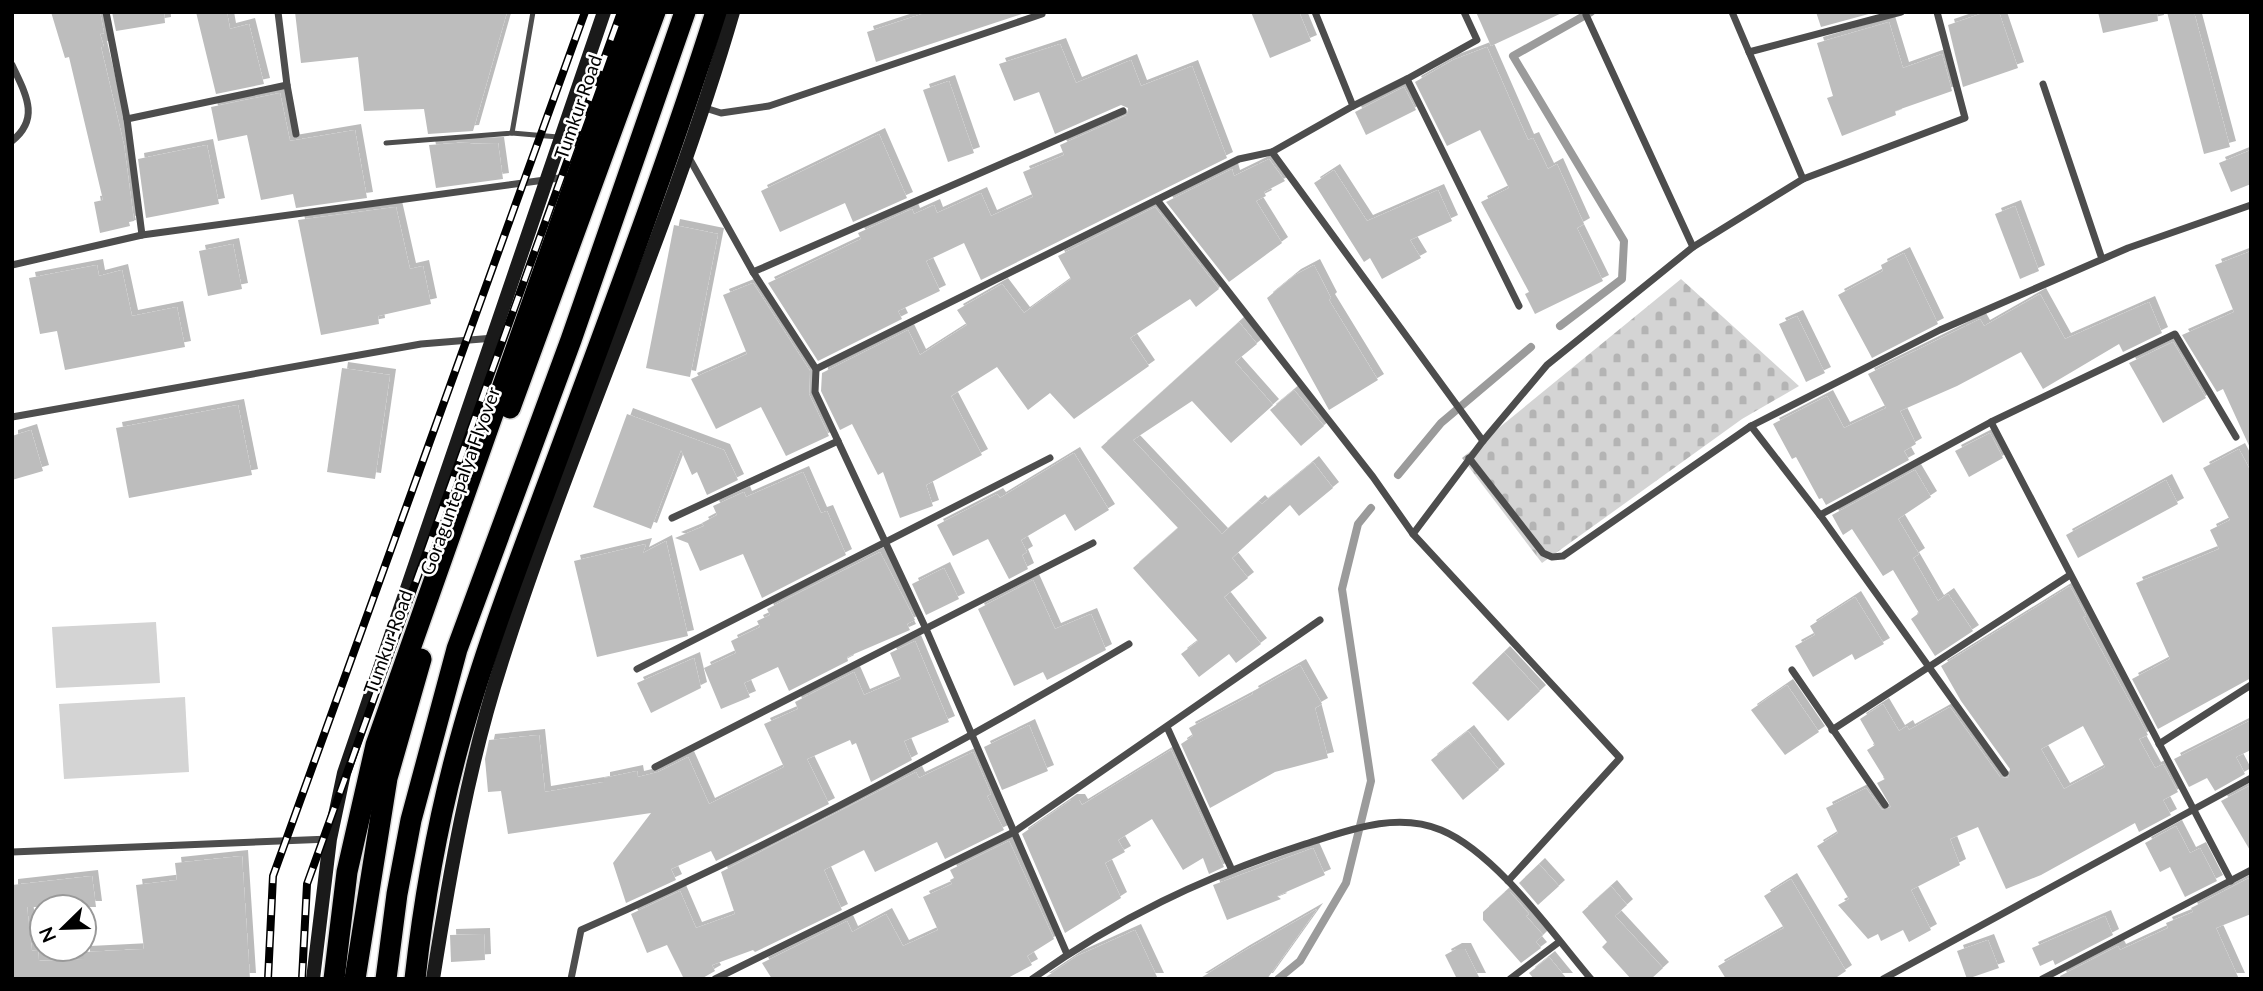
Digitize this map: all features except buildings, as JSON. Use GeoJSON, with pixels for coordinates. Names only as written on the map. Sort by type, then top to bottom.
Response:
{"type":"FeatureCollection","features":[{"type":"Feature","properties":{"kind":"highway","name":"Tumkur Road"},"geometry":{"type":"LineString","coordinates":[[334,979],[347,872],[376,745],[635,12]]}},
{"type":"Feature","properties":{"kind":"highway","name":"Goraguntepalya Flyover"},"geometry":{"type":"LineString","coordinates":[[355,979],[387,778],[414,682],[467,524],[596,181],[655,12]]}},
{"type":"Feature","properties":{"kind":"highway"},"geometry":{"type":"LineString","coordinates":[[386,979],[397,894],[411,820],[457,649],[570,340],[685,12]]}},
{"type":"Feature","properties":{"kind":"highway"},"geometry":{"type":"LineString","coordinates":[[415,979],[423,909],[438,829],[464,726],[497,622],[653,200],[716,12]]}},
{"type":"Feature","properties":{"kind":"street"},"geometry":{"type":"LineString","coordinates":[[106,12],[127,119],[142,235]]}},
{"type":"Feature","properties":{"kind":"street"},"geometry":{"type":"LineString","coordinates":[[278,12],[296,134]]}},
{"type":"Feature","properties":{"kind":"street"},"geometry":{"type":"LineString","coordinates":[[313,979],[330,839],[344,773],[604,12]]}},
{"type":"Feature","properties":{"kind":"street"},"geometry":{"type":"LineString","coordinates":[[433,979],[452,855],[501,664],[733,12]]}},
{"type":"Feature","properties":{"kind":"street"},"geometry":{"type":"LineString","coordinates":[[1315,12],[1353,106]]}},
{"type":"Feature","properties":{"kind":"street"},"geometry":{"type":"LineString","coordinates":[[816,369],[1239,159],[1272,152],[1407,79],[1477,40],[1464,12]]}},
{"type":"Feature","properties":{"kind":"street"},"geometry":{"type":"LineString","coordinates":[[1732,12],[1803,178]]}},
{"type":"Feature","properties":{"kind":"street"},"geometry":{"type":"LineString","coordinates":[[1749,52],[1901,12]]}},
{"type":"Feature","properties":{"kind":"street"},"geometry":{"type":"LineString","coordinates":[[1413,534],[1469,458],[1547,365],[1693,247],[1803,178],[1965,118],[1937,12]]}},
{"type":"Feature","properties":{"kind":"street"},"geometry":{"type":"LineString","coordinates":[[701,107],[720,113],[769,106],[1042,14]]}},
{"type":"Feature","properties":{"kind":"street"},"geometry":{"type":"LineString","coordinates":[[1586,15],[1693,247]]}},
{"type":"Feature","properties":{"kind":"street"},"geometry":{"type":"LineString","coordinates":[[12,65],[30,105],[27,127],[12,141]]}},
{"type":"Feature","properties":{"kind":"street"},"geometry":{"type":"LineString","coordinates":[[1407,79],[1519,306]]}},
{"type":"Feature","properties":{"kind":"street"},"geometry":{"type":"LineString","coordinates":[[2043,84],[2102,259]]}},
{"type":"Feature","properties":{"kind":"street"},"geometry":{"type":"LineString","coordinates":[[127,119],[287,85]]}},
{"type":"Feature","properties":{"kind":"street"},"geometry":{"type":"LineString","coordinates":[[753,272],[1123,111]]}},
{"type":"Feature","properties":{"kind":"street"},"geometry":{"type":"LineString","coordinates":[[685,152],[753,272],[816,369],[815,392],[926,629],[1067,954]]}},
{"type":"Feature","properties":{"kind":"street"},"geometry":{"type":"LineString","coordinates":[[1272,152],[1483,441]]}},
{"type":"Feature","properties":{"kind":"street"},"geometry":{"type":"LineString","coordinates":[[12,265],[142,235],[578,175]]}},
{"type":"Feature","properties":{"kind":"street"},"geometry":{"type":"LineString","coordinates":[[1157,200],[1373,477],[1413,534],[1620,758],[1508,881]]}},
{"type":"Feature","properties":{"kind":"street"},"geometry":{"type":"LineString","coordinates":[[1469,458],[1543,553],[1552,557],[1563,556],[1751,426],[1940,330],[2102,259],[2251,205]]}},
{"type":"Feature","properties":{"kind":"street"},"geometry":{"type":"LineString","coordinates":[[1820,515],[1992,422],[2175,334],[2236,437]]}},
{"type":"Feature","properties":{"kind":"street"},"geometry":{"type":"LineString","coordinates":[[12,418],[421,344],[494,338]]}},
{"type":"Feature","properties":{"kind":"street"},"geometry":{"type":"LineString","coordinates":[[1992,422],[2231,881]]}},
{"type":"Feature","properties":{"kind":"street"},"geometry":{"type":"LineString","coordinates":[[1751,426],[1820,515],[1926,667],[2005,773]]}},
{"type":"Feature","properties":{"kind":"street"},"geometry":{"type":"LineString","coordinates":[[672,518],[838,441]]}},
{"type":"Feature","properties":{"kind":"street"},"geometry":{"type":"LineString","coordinates":[[637,669],[1049,458]]}},
{"type":"Feature","properties":{"kind":"street"},"geometry":{"type":"LineString","coordinates":[[654,767],[1093,543]]}},
{"type":"Feature","properties":{"kind":"street"},"geometry":{"type":"LineString","coordinates":[[1832,730],[2070,575]]}},
{"type":"Feature","properties":{"kind":"street"},"geometry":{"type":"LineString","coordinates":[[715,979],[1014,832],[1320,620]]}},
{"type":"Feature","properties":{"kind":"street"},"geometry":{"type":"LineString","coordinates":[[571,979],[581,930],[652,898],[973,737],[1129,644]]}},
{"type":"Feature","properties":{"kind":"street"},"geometry":{"type":"LineString","coordinates":[[1792,670],[1885,805]]}},
{"type":"Feature","properties":{"kind":"street"},"geometry":{"type":"LineString","coordinates":[[2159,744],[2251,685]]}},
{"type":"Feature","properties":{"kind":"street"},"geometry":{"type":"LineString","coordinates":[[1167,727],[1231,868]]}},
{"type":"Feature","properties":{"kind":"street"},"geometry":{"type":"LineString","coordinates":[[1885,978],[2251,778]]}},
{"type":"Feature","properties":{"kind":"street"},"geometry":{"type":"LineString","coordinates":[[1032,979],[1067,954],[1140,911],[1231,868],[1372,825],[1406,821],[1442,831],[1462,842],[1508,881],[1591,979]]}},
{"type":"Feature","properties":{"kind":"street"},"geometry":{"type":"LineString","coordinates":[[12,852],[330,839]]}},
{"type":"Feature","properties":{"kind":"street"},"geometry":{"type":"LineString","coordinates":[[2042,979],[2251,870]]}},
{"type":"Feature","properties":{"kind":"street"},"geometry":{"type":"LineString","coordinates":[[1510,979],[1559,942]]}},
{"type":"Feature","properties":{"kind":"lane"},"geometry":{"type":"LineString","coordinates":[[512,133],[533,12]]}},
{"type":"Feature","properties":{"kind":"lane"},"geometry":{"type":"LineString","coordinates":[[386,144],[512,133],[561,137]]}},
{"type":"Feature","properties":{"kind":"green space"},"geometry":{"type":"Polygon","coordinates":[[[1681,279],[1799,386],[1742,419],[1542,563],[1462,458],[1681,279]]]}},
{"type":"Feature","properties":{"kind":"green space"},"geometry":{"type":"Polygon","coordinates":[[[156,622],[160,683],[56,688],[52,627],[156,622]]]}},
{"type":"Feature","properties":{"kind":"green space"},"geometry":{"type":"Polygon","coordinates":[[[185,697],[189,772],[64,779],[59,704],[185,697]]]}},
{"type":"Feature","properties":{"kind":"waterway"},"geometry":{"type":"LineString","coordinates":[[1560,326],[1622,279],[1624,241],[1513,56],[1591,12]]}},
{"type":"Feature","properties":{"kind":"waterway"},"geometry":{"type":"LineString","coordinates":[[1398,475],[1441,423],[1531,347]]}},
{"type":"Feature","properties":{"kind":"waterway"},"geometry":{"type":"LineString","coordinates":[[1278,979],[1300,961],[1346,883],[1371,781],[1342,589],[1358,524],[1371,508]]}},
{"type":"Feature","properties":{"kind":"railway"},"geometry":{"type":"LineString","coordinates":[[268,979],[273,876],[585,12]]}},
{"type":"Feature","properties":{"kind":"railway"},"geometry":{"type":"LineString","coordinates":[[302,979],[307,884],[621,12]]}}]}
